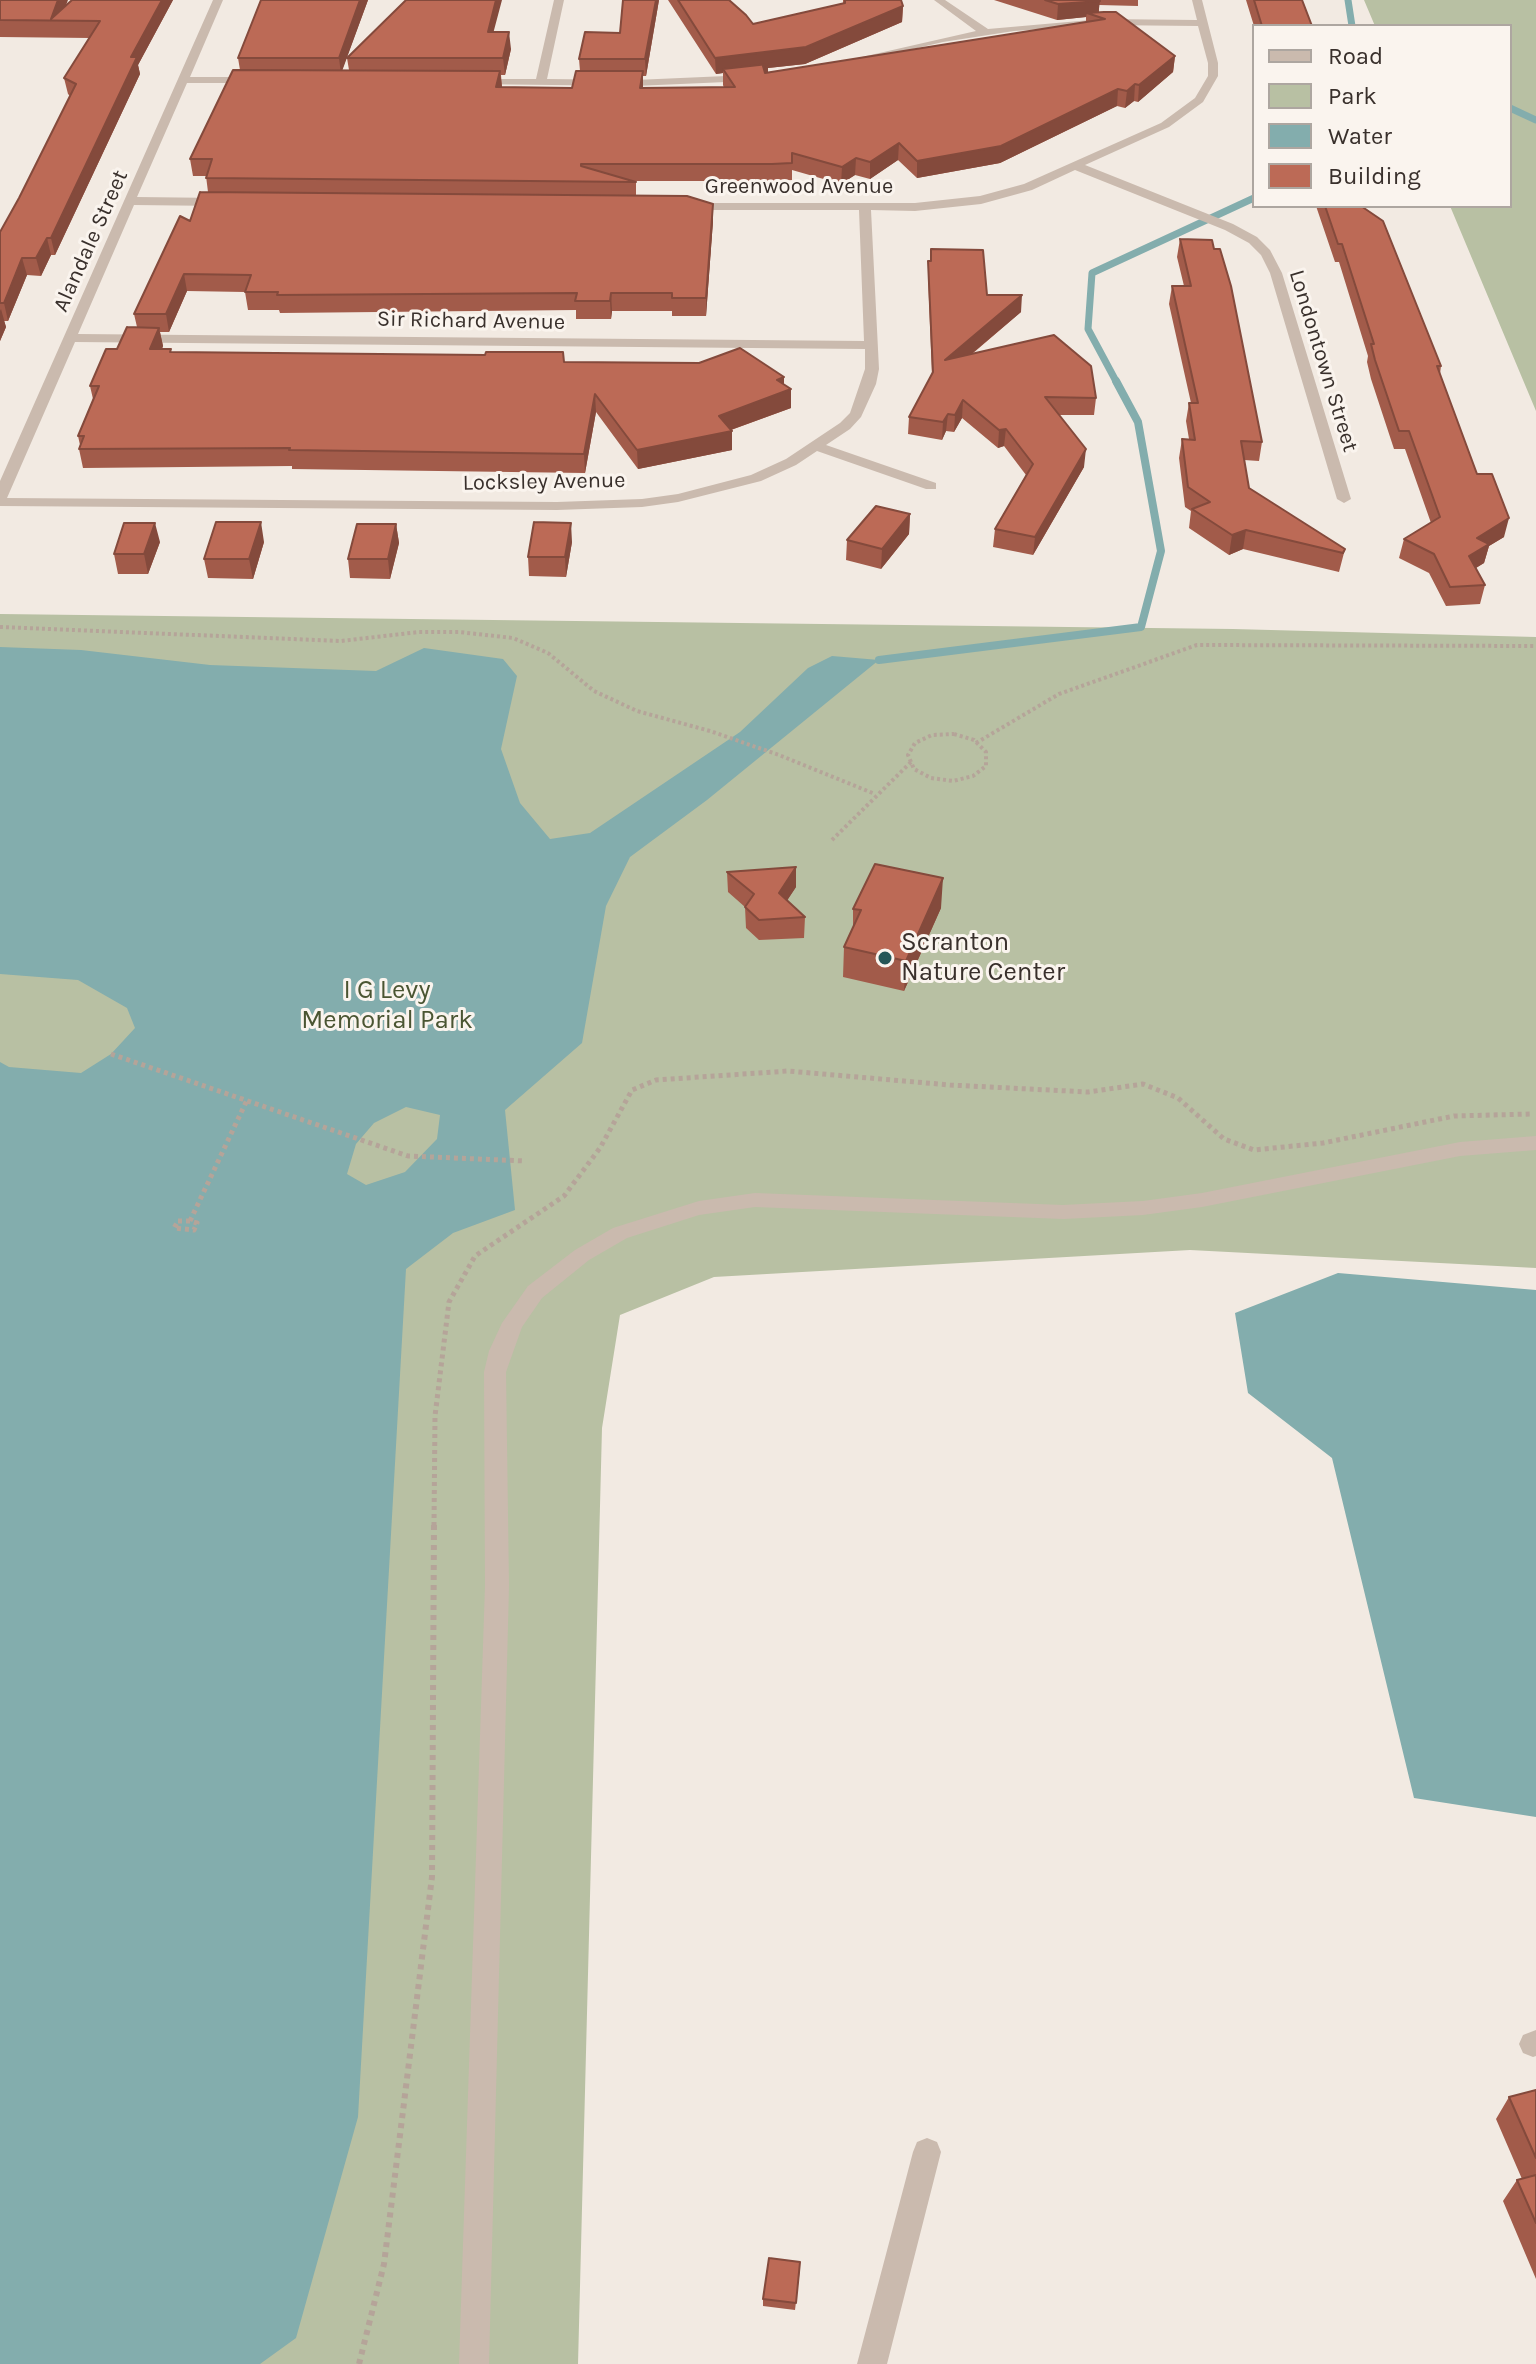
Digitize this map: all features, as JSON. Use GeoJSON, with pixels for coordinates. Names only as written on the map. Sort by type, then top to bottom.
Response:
{"type":"FeatureCollection","features":[{"type":"Feature","properties":{"kind":"street","name":"Alandale Street"},"geometry":{"type":"LineString","coordinates":[[0,499],[218,0]]}},
{"type":"Feature","properties":{"kind":"street"},"geometry":{"type":"LineString","coordinates":[[541,82],[559,0]]}},
{"type":"Feature","properties":{"kind":"street"},"geometry":{"type":"LineString","coordinates":[[939,0],[986,32]]}},
{"type":"Feature","properties":{"kind":"street","name":"Greenwood Avenue"},"geometry":{"type":"LineString","coordinates":[[669,206],[915,207],[981,200],[1028,187],[1165,125],[1199,100],[1213,76],[1213,63],[1197,0]]}},
{"type":"Feature","properties":{"kind":"street"},"geometry":{"type":"LineString","coordinates":[[821,68],[986,32],[1086,23],[1204,23]]}},
{"type":"Feature","properties":{"kind":"street"},"geometry":{"type":"LineString","coordinates":[[464,82],[686,82],[765,76]]}},
{"type":"Feature","properties":{"kind":"street"},"geometry":{"type":"LineString","coordinates":[[184,80],[262,80]]}},
{"type":"Feature","properties":{"kind":"street","name":"Londontown Street"},"geometry":{"type":"LineString","coordinates":[[1076,166],[1229,227],[1253,240],[1266,253],[1276,273],[1344,499]]}},
{"type":"Feature","properties":{"kind":"street"},"geometry":{"type":"LineString","coordinates":[[131,201],[242,202]]}},
{"type":"Feature","properties":{"kind":"street","name":"Locksley Avenue"},"geometry":{"type":"LineString","coordinates":[[0,499],[557,506],[642,503],[714,491],[756,478],[817,446],[856,414],[872,369],[865,208]]}},
{"type":"Feature","properties":{"kind":"street","name":"Sir Richard Avenue"},"geometry":{"type":"LineString","coordinates":[[70,338],[871,345]]}},
{"type":"Feature","properties":{"kind":"street"},"geometry":{"type":"LineString","coordinates":[[817,446],[931,486]]}},
{"type":"Feature","properties":{"kind":"street"},"geometry":{"type":"LineString","coordinates":[[474,2364],[497,1586],[495,1372],[500,1351],[513,1323],[535,1292],[582,1255],[620,1233],[699,1208],[755,1200],[1063,1212],[1143,1208],[1202,1200],[1460,1149],[1536,1143]]}},
{"type":"Feature","properties":{"kind":"street"},"geometry":{"type":"LineString","coordinates":[[872,2364],[927,2152]]}},
{"type":"Feature","properties":{"kind":"path"},"geometry":{"type":"LineString","coordinates":[[0,627],[341,641],[419,632],[459,632],[513,638],[548,653],[594,691],[637,711],[710,731],[779,755],[875,794]]}},
{"type":"Feature","properties":{"kind":"path"},"geometry":{"type":"LineString","coordinates":[[976,743],[1059,694],[1197,645],[1536,646]]}},
{"type":"Feature","properties":{"kind":"path"},"geometry":{"type":"LineString","coordinates":[[954,734],[976,743],[986,752],[986,766],[973,776],[953,781],[931,778],[914,769],[908,755],[915,743],[932,735],[954,734]]}},
{"type":"Feature","properties":{"kind":"path"},"geometry":{"type":"LineString","coordinates":[[832,840],[875,794],[911,762]]}},
{"type":"Feature","properties":{"kind":"path"},"geometry":{"type":"LineString","coordinates":[[111,1054],[408,1156],[525,1161]]}},
{"type":"Feature","properties":{"kind":"path"},"geometry":{"type":"LineString","coordinates":[[359,2364],[384,2264],[432,1877],[435,1416],[449,1302],[475,1256],[564,1196],[600,1148],[632,1090],[656,1080],[788,1071],[950,1085],[1088,1092],[1143,1084],[1178,1098],[1224,1139],[1254,1150],[1323,1143],[1454,1116],[1536,1115]]}},
{"type":"Feature","properties":{"kind":"path"},"geometry":{"type":"LineString","coordinates":[[190,1221],[247,1100]]}},
{"type":"Feature","properties":{"kind":"green space"},"geometry":{"type":"Polygon","coordinates":[[[1364,0],[1536,0],[1536,411],[1451,208],[1512,208],[1512,24],[1374,24],[1364,0]]]}},
{"type":"Feature","properties":{"kind":"green space","name":"I G Levy Memorial Park"},"geometry":{"type":"Polygon","coordinates":[[[0,614],[1233,629],[1536,637],[1536,1268],[1190,1250],[714,1277],[620,1315],[602,1428],[578,2364],[0,2364],[0,614]]]}},
{"type":"Feature","properties":{"kind":"water"},"geometry":{"type":"Polygon","coordinates":[[[0,647],[81,650],[210,665],[376,671],[424,648],[503,659],[517,676],[501,749],[520,803],[550,839],[590,833],[740,732],[808,668],[832,656],[879,660],[707,800],[630,857],[606,906],[582,1043],[505,1110],[515,1210],[453,1233],[406,1269],[358,2117],[296,2338],[260,2364],[0,2364],[0,1062],[9,1067],[81,1073],[111,1054],[135,1028],[127,1008],[78,980],[0,974],[0,647]],[[406,1107],[374,1123],[356,1144],[347,1174],[366,1185],[405,1172],[437,1139],[440,1115],[406,1107]]]}},
{"type":"Feature","properties":{"kind":"water"},"geometry":{"type":"Polygon","coordinates":[[[1338,1273],[1536,1290],[1536,1817],[1414,1798],[1332,1458],[1248,1393],[1235,1313],[1338,1273]]]}},
{"type":"Feature","properties":{"kind":"building"},"geometry":{"type":"Polygon","coordinates":[[[0,0],[58,0],[51,19],[72,0],[162,0],[131,57],[137,57],[51,238],[47,238],[36,258],[22,258],[4,303],[0,303],[0,232],[76,84],[64,78],[100,21],[0,20],[0,0]]]}},
{"type":"Feature","properties":{"kind":"building"},"geometry":{"type":"Polygon","coordinates":[[[261,0],[360,0],[339,58],[238,58],[261,0]]]}},
{"type":"Feature","properties":{"kind":"building"},"geometry":{"type":"Polygon","coordinates":[[[406,0],[496,0],[488,32],[509,32],[503,58],[347,58],[406,0]]]}},
{"type":"Feature","properties":{"kind":"building"},"geometry":{"type":"Polygon","coordinates":[[[623,0],[656,0],[645,59],[579,59],[585,32],[620,33],[623,0]]]}},
{"type":"Feature","properties":{"kind":"building"},"geometry":{"type":"Polygon","coordinates":[[[678,0],[729,0],[753,24],[845,3],[845,0],[901,0],[903,6],[806,47],[715,58],[678,0]]]}},
{"type":"Feature","properties":{"kind":"building"},"geometry":{"type":"Polygon","coordinates":[[[1045,0],[1099,0],[1100,1],[1058,4],[1045,0]]]}},
{"type":"Feature","properties":{"kind":"building"},"geometry":{"type":"Polygon","coordinates":[[[1254,0],[1302,0],[1311,24],[1261,24],[1254,0]]]}},
{"type":"Feature","properties":{"kind":"building"},"geometry":{"type":"Polygon","coordinates":[[[1116,12],[1175,56],[1139,85],[1135,84],[1127,91],[1118,89],[1001,146],[917,161],[899,143],[870,162],[856,158],[842,167],[792,153],[792,163],[581,164],[636,182],[206,178],[212,159],[190,159],[233,70],[500,71],[496,87],[572,88],[576,71],[643,71],[640,88],[735,87],[723,69],[768,64],[763,66],[765,73],[1105,19],[1087,13],[1116,12]]]}},
{"type":"Feature","properties":{"kind":"building"},"geometry":{"type":"Polygon","coordinates":[[[200,192],[687,196],[713,204],[706,298],[672,298],[672,293],[611,293],[610,301],[575,301],[577,293],[277,295],[278,292],[245,292],[251,275],[184,274],[166,314],[134,314],[180,216],[190,221],[200,192]]]}},
{"type":"Feature","properties":{"kind":"building"},"geometry":{"type":"Polygon","coordinates":[[[1326,208],[1364,208],[1383,221],[1441,366],[1437,366],[1477,474],[1492,474],[1509,518],[1477,538],[1489,544],[1469,556],[1485,585],[1450,587],[1434,554],[1404,539],[1440,517],[1409,431],[1399,431],[1342,244],[1338,244],[1326,208]]]}},
{"type":"Feature","properties":{"kind":"building"},"geometry":{"type":"Polygon","coordinates":[[[1180,239],[1212,240],[1214,249],[1220,249],[1231,286],[1262,442],[1241,441],[1249,488],[1345,549],[1343,553],[1246,530],[1232,535],[1192,509],[1210,502],[1188,487],[1182,439],[1195,440],[1189,403],[1198,403],[1172,286],[1191,286],[1180,239]]]}},
{"type":"Feature","properties":{"kind":"building"},"geometry":{"type":"Polygon","coordinates":[[[931,249],[983,250],[987,295],[1022,295],[945,360],[1054,335],[1091,366],[1096,398],[1045,397],[1086,449],[1035,537],[995,529],[1033,464],[1006,429],[999,430],[963,400],[955,415],[948,414],[943,422],[909,417],[933,372],[928,261],[931,261],[931,249]]]}},
{"type":"Feature","properties":{"kind":"building"},"geometry":{"type":"Polygon","coordinates":[[[127,327],[159,328],[150,349],[171,349],[170,352],[485,355],[486,352],[563,352],[564,362],[699,363],[740,348],[784,377],[777,380],[791,389],[719,416],[732,431],[637,450],[595,394],[584,454],[290,448],[79,449],[84,436],[78,436],[99,386],[90,386],[106,349],[117,349],[127,327]]]}},
{"type":"Feature","properties":{"kind":"building"},"geometry":{"type":"Polygon","coordinates":[[[876,506],[910,514],[882,549],[847,540],[876,506]]]}},
{"type":"Feature","properties":{"kind":"building"},"geometry":{"type":"Polygon","coordinates":[[[216,522],[261,522],[249,559],[204,559],[216,522]]]}},
{"type":"Feature","properties":{"kind":"building"},"geometry":{"type":"Polygon","coordinates":[[[534,522],[571,523],[565,557],[528,557],[534,522]]]}},
{"type":"Feature","properties":{"kind":"building"},"geometry":{"type":"Polygon","coordinates":[[[124,523],[155,523],[144,554],[114,554],[124,523]]]}},
{"type":"Feature","properties":{"kind":"building"},"geometry":{"type":"Polygon","coordinates":[[[357,524],[396,524],[388,559],[348,559],[357,524]]]}},
{"type":"Feature","properties":{"kind":"building"},"geometry":{"type":"Polygon","coordinates":[[[875,864],[943,878],[906,961],[844,947],[861,910],[853,909],[875,864]]]}},
{"type":"Feature","properties":{"kind":"building"},"geometry":{"type":"Polygon","coordinates":[[[796,867],[779,893],[805,917],[759,920],[745,907],[754,894],[727,872],[796,867]]]}},
{"type":"Feature","properties":{"kind":"building"},"geometry":{"type":"Polygon","coordinates":[[[1536,2090],[1536,2158],[1509,2097],[1536,2090]]]}},
{"type":"Feature","properties":{"kind":"building"},"geometry":{"type":"Polygon","coordinates":[[[1536,2175],[1536,2223],[1517,2180],[1536,2175]]]}},
{"type":"Feature","properties":{"kind":"building"},"geometry":{"type":"Polygon","coordinates":[[[769,2258],[800,2262],[796,2303],[763,2299],[769,2258]]]}},
{"type":"Feature","properties":{"kind":"waterway"},"geometry":{"type":"LineString","coordinates":[[1348,0],[1352,24]]}},
{"type":"Feature","properties":{"kind":"waterway"},"geometry":{"type":"LineString","coordinates":[[1512,109],[1536,120]]}},
{"type":"Feature","properties":{"kind":"waterway"},"geometry":{"type":"LineString","coordinates":[[1117,383],[1088,329],[1092,273],[1252,199]]}},
{"type":"Feature","properties":{"kind":"waterway"},"geometry":{"type":"LineString","coordinates":[[879,660],[1141,627],[1161,551],[1138,422],[1116,381]]}},
{"type":"Feature","properties":{"kind":"place","name":"Scranton Nature Center"},"geometry":{"type":"Point","coordinates":[885,958]}}]}
